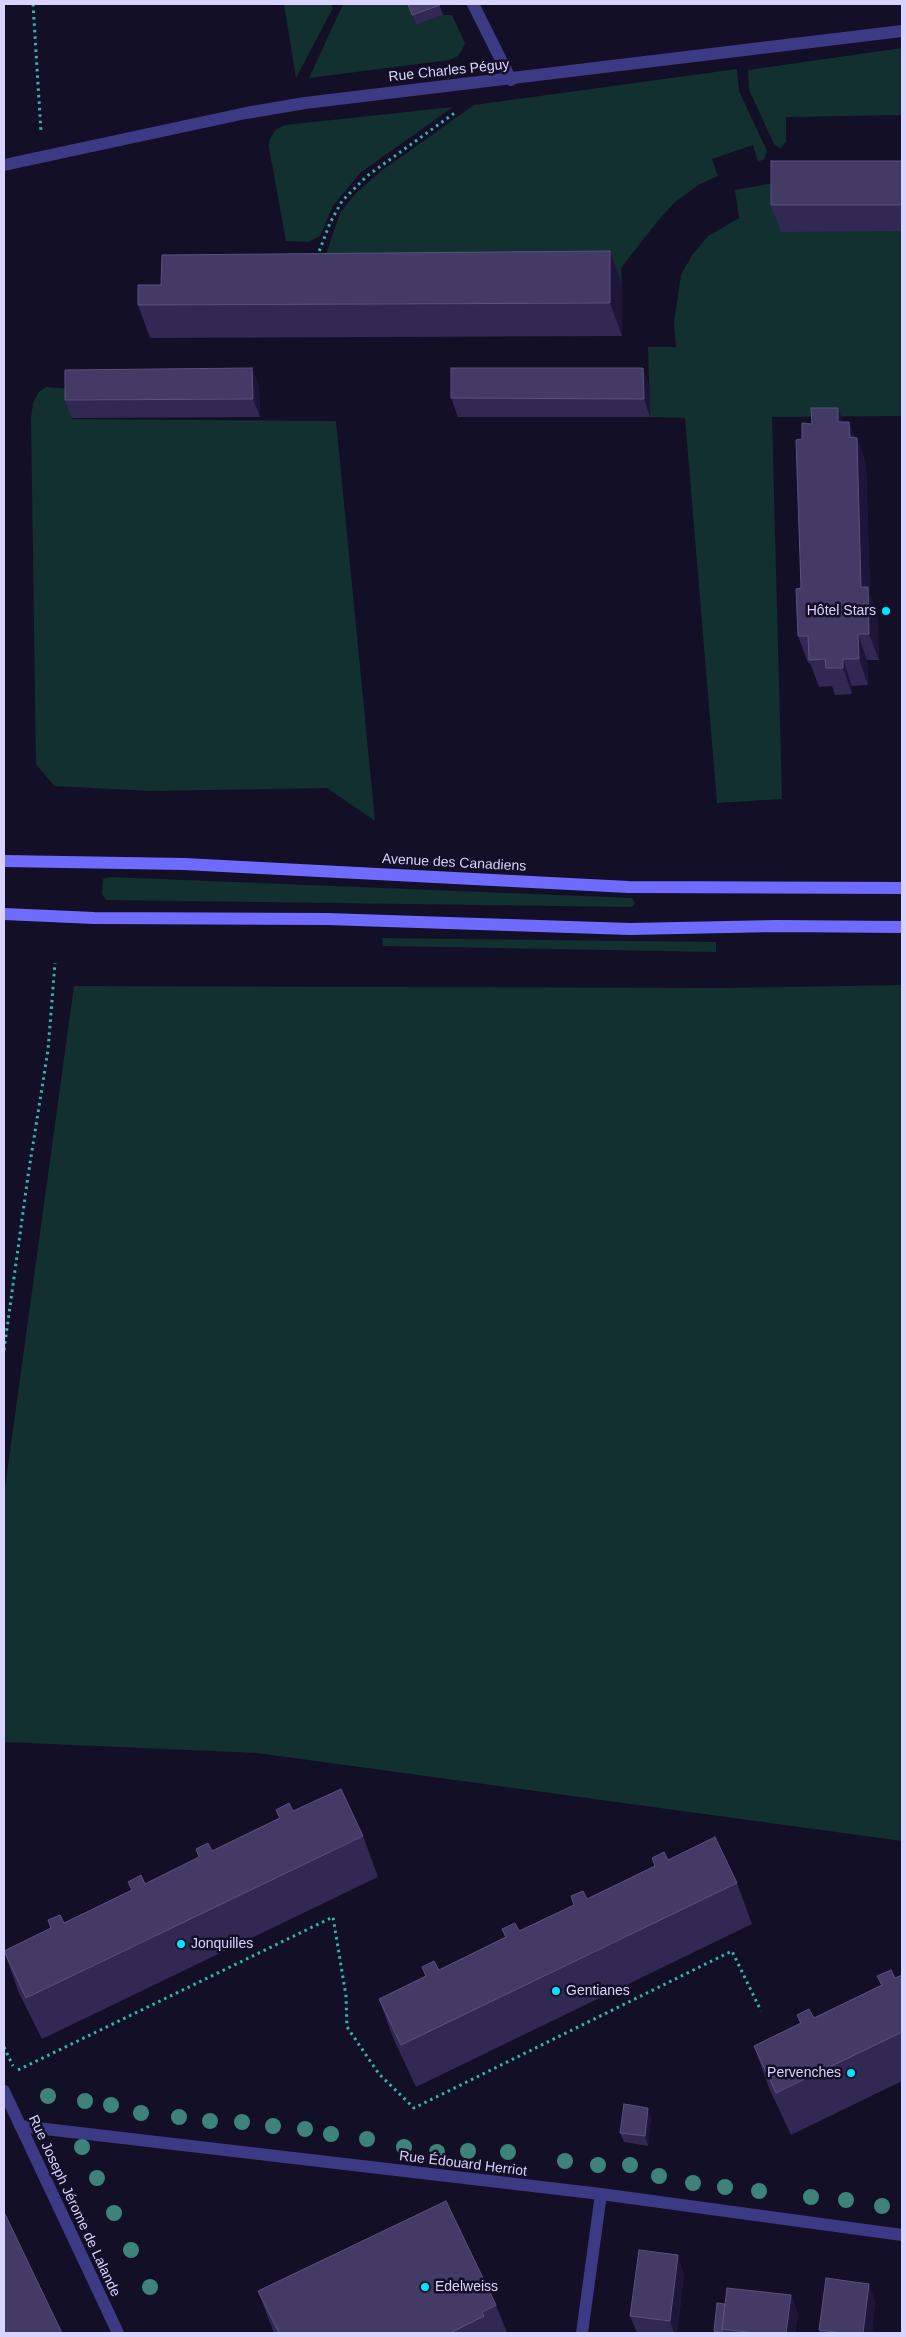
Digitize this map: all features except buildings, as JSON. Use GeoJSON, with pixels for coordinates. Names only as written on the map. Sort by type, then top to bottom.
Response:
{"type":"FeatureCollection","features":[{"type":"Feature","properties":{"kind":"main road","name":"Avenue des Canadiens"},"geometry":{"type":"LineString","coordinates":[[4,861],[184,864],[628,887],[902,888]]}},
{"type":"Feature","properties":{"kind":"main road"},"geometry":{"type":"LineString","coordinates":[[4,914],[94,918],[327,919],[630,929],[776,926],[902,927]]}},
{"type":"Feature","properties":{"kind":"street"},"geometry":{"type":"LineString","coordinates":[[473,4],[511,80]]}},
{"type":"Feature","properties":{"kind":"street","name":"Rue Charles Péguy"},"geometry":{"type":"LineString","coordinates":[[4,165],[246,113],[305,103],[511,80],[902,31]]}},
{"type":"Feature","properties":{"kind":"street","name":"Rue Joseph Jérome de Lalande"},"geometry":{"type":"LineString","coordinates":[[4,2091],[118,2333]]}},
{"type":"Feature","properties":{"kind":"street","name":"Rue Édouard Herriot"},"geometry":{"type":"LineString","coordinates":[[20,2126],[601,2194],[902,2235]]}},
{"type":"Feature","properties":{"kind":"street"},"geometry":{"type":"LineString","coordinates":[[582,2333],[601,2194]]}},
{"type":"Feature","properties":{"kind":"path"},"geometry":{"type":"LineString","coordinates":[[33,4],[42,158]]}},
{"type":"Feature","properties":{"kind":"path"},"geometry":{"type":"LineString","coordinates":[[316,260],[330,223],[342,201],[367,176],[463,107],[468,99],[467,84]]}},
{"type":"Feature","properties":{"kind":"path"},"geometry":{"type":"LineString","coordinates":[[4,1350],[28,1176],[48,1050],[55,963]]}},
{"type":"Feature","properties":{"kind":"path"},"geometry":{"type":"LineString","coordinates":[[16,2071],[333,1917],[346,1996],[347,2026],[379,2074],[414,2108],[732,1952],[761,2011]]}},
{"type":"Feature","properties":{"kind":"green space"},"geometry":{"type":"Polygon","coordinates":[[[284,4],[331,4],[333,8],[296,78],[284,4]]]}},
{"type":"Feature","properties":{"kind":"green space"},"geometry":{"type":"Polygon","coordinates":[[[343,4],[408,4],[416,25],[443,15],[452,15],[465,43],[458,56],[450,60],[309,78],[343,4]]]}},
{"type":"Feature","properties":{"kind":"green space"},"geometry":{"type":"Polygon","coordinates":[[[902,48],[902,115],[786,117],[786,142],[780,148],[774,144],[749,90],[748,70],[902,48]]]}},
{"type":"Feature","properties":{"kind":"green space"},"geometry":{"type":"Polygon","coordinates":[[[737,69],[739,91],[767,151],[764,159],[758,162],[753,145],[712,159],[718,176],[700,184],[674,203],[657,222],[621,268],[622,284],[328,286],[327,251],[340,213],[356,193],[381,171],[474,105],[737,69]]]}},
{"type":"Feature","properties":{"kind":"green space"},"geometry":{"type":"Polygon","coordinates":[[[453,107],[360,173],[333,206],[320,236],[308,242],[286,241],[269,148],[269,141],[275,130],[285,125],[453,107]]]}},
{"type":"Feature","properties":{"kind":"green space"},"geometry":{"type":"Polygon","coordinates":[[[780,182],[781,231],[902,231],[902,416],[772,417],[782,799],[717,803],[685,418],[650,417],[648,347],[676,347],[674,323],[681,275],[692,255],[708,236],[739,218],[735,190],[780,182]]]}},
{"type":"Feature","properties":{"kind":"green space"},"geometry":{"type":"Polygon","coordinates":[[[46,387],[72,389],[72,419],[336,421],[375,821],[327,788],[153,791],[54,786],[36,764],[31,419],[33,403],[39,392],[46,387]]]}},
{"type":"Feature","properties":{"kind":"green space"},"geometry":{"type":"Polygon","coordinates":[[[110,877],[632,898],[635,904],[632,907],[106,900],[102,894],[103,879],[110,877]]]}},
{"type":"Feature","properties":{"kind":"green space"},"geometry":{"type":"Polygon","coordinates":[[[382,938],[716,942],[716,952],[383,946],[382,938]]]}},
{"type":"Feature","properties":{"kind":"green space"},"geometry":{"type":"Polygon","coordinates":[[[902,985],[902,1841],[257,1753],[4,1742],[4,1495],[74,986],[722,988],[902,985]]]}},
{"type":"Feature","properties":{"kind":"place","name":"Hôtel Stars"},"geometry":{"type":"Point","coordinates":[886,611]}},
{"type":"Feature","properties":{"kind":"place","name":"Jonquilles"},"geometry":{"type":"Point","coordinates":[181,1944]}},
{"type":"Feature","properties":{"kind":"place","name":"Gentianes"},"geometry":{"type":"Point","coordinates":[556,1991]}},
{"type":"Feature","properties":{"kind":"place","name":"Pervenches"},"geometry":{"type":"Point","coordinates":[851,2073]}},
{"type":"Feature","properties":{"kind":"place","name":"Edelweiss"},"geometry":{"type":"Point","coordinates":[425,2287]}}]}
